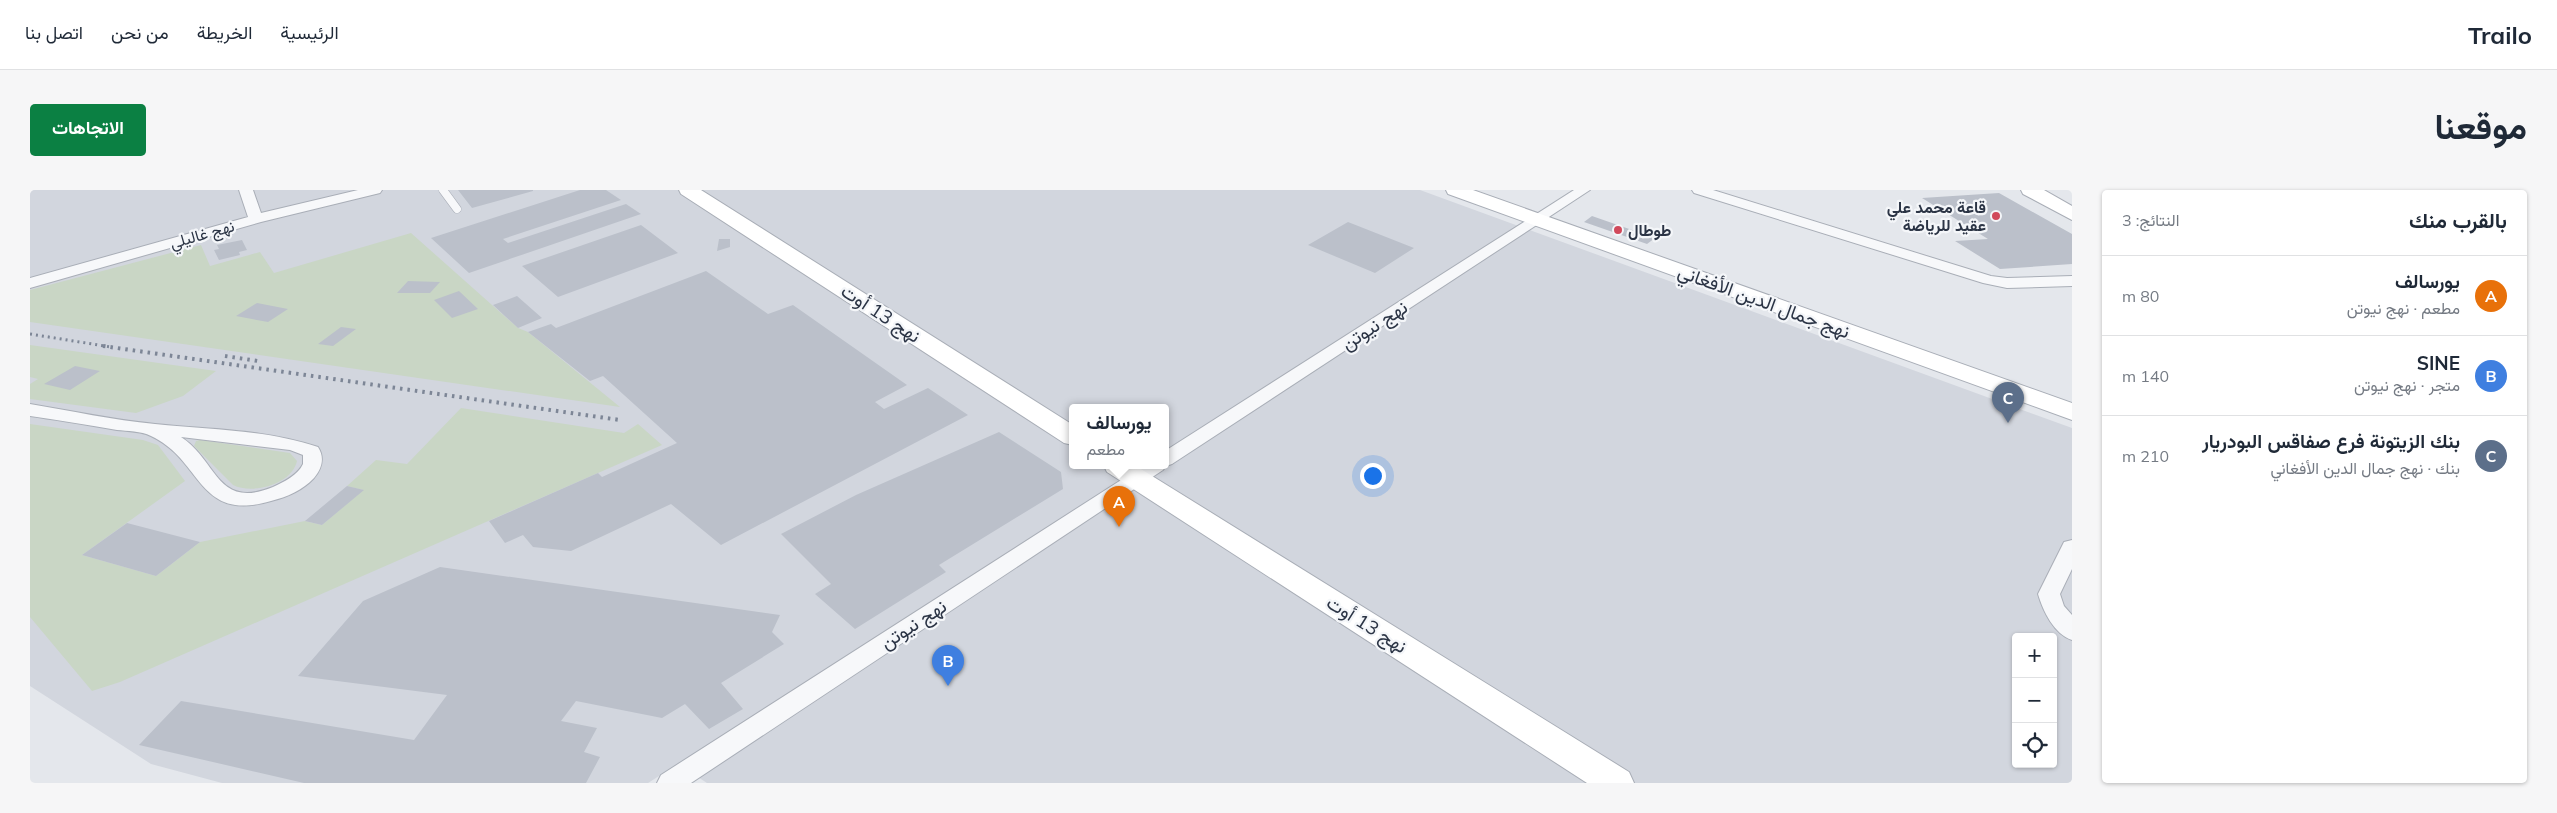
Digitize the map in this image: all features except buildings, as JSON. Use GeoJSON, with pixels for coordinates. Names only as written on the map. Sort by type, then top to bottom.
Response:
{"type":"FeatureCollection","features":[{"type":"Feature","properties":{"kind":"main road","name":"نهج 13 أوت"},"geometry":{"type":"LineString","coordinates":[[688,190],[1069,434]]}},
{"type":"Feature","properties":{"kind":"main road","name":"نهج جمال الدين الأفغاني"},"geometry":{"type":"LineString","coordinates":[[1455,190],[2072,412]]}},
{"type":"Feature","properties":{"kind":"main road"},"geometry":{"type":"LineString","coordinates":[[2030,190],[2072,214]]}},
{"type":"Feature","properties":{"kind":"main road","name":"نهج 13 أوت"},"geometry":{"type":"LineString","coordinates":[[1137,470],[1616,783]]}},
{"type":"Feature","properties":{"kind":"street"},"geometry":{"type":"LineString","coordinates":[[246,190],[256,219]]}},
{"type":"Feature","properties":{"kind":"street","name":"نهج غاليلي"},"geometry":{"type":"LineString","coordinates":[[30,283],[256,219],[375,190]]}},
{"type":"Feature","properties":{"kind":"street","name":"نهج نيوتن"},"geometry":{"type":"LineString","coordinates":[[1169,457],[1583,190]]}},
{"type":"Feature","properties":{"kind":"street"},"geometry":{"type":"LineString","coordinates":[[1699,190],[1989,280],[2007,284],[2072,281]]}},
{"type":"Feature","properties":{"kind":"street"},"geometry":{"type":"LineString","coordinates":[[30,410],[155,430],[215,434],[304,447],[311,451],[314,458],[313,465],[302,478],[283,490],[250,499],[236,499],[224,496],[178,444],[155,430]]}},
{"type":"Feature","properties":{"kind":"street","name":"نهج نيوتن"},"geometry":{"type":"LineString","coordinates":[[670,783],[1137,470]]}},
{"type":"Feature","properties":{"kind":"street"},"geometry":{"type":"LineString","coordinates":[[2072,547],[2049,594],[2054,609],[2072,631]]}},
{"type":"Feature","properties":{"kind":"lane"},"geometry":{"type":"LineString","coordinates":[[442,190],[457,209]]}},
{"type":"Feature","properties":{"kind":"shaded area"},"geometry":{"type":"Polygon","coordinates":[[[30,190],[1420,190],[2072,428],[2072,783],[707,783],[678,764],[648,783],[222,783],[151,764],[30,686],[30,190]]]}},
{"type":"Feature","properties":{"kind":"green space"},"geometry":{"type":"Polygon","coordinates":[[[411,233],[518,328],[528,332],[620,407],[30,322],[30,290],[201,245],[210,266],[260,252],[274,273],[411,233]]]}},
{"type":"Feature","properties":{"kind":"green space"},"geometry":{"type":"Polygon","coordinates":[[[30,345],[216,371],[183,396],[136,413],[30,399],[30,384],[38,379],[30,377],[30,345]]]}},
{"type":"Feature","properties":{"kind":"green space"},"geometry":{"type":"Polygon","coordinates":[[[461,408],[624,433],[638,424],[662,445],[120,682],[92,691],[30,617],[30,424],[143,440],[158,445],[185,481],[82,555],[156,576],[200,542],[305,521],[322,525],[363,490],[347,486],[376,460],[407,464],[461,408]]]}},
{"type":"Feature","properties":{"kind":"green space"},"geometry":{"type":"Polygon","coordinates":[[[196,441],[290,453],[297,461],[294,469],[280,481],[261,488],[241,488],[233,485],[194,446],[196,441]]]}},
{"type":"Feature","properties":{"kind":"railway"},"geometry":{"type":"LineString","coordinates":[[30,334],[111,347]]}},
{"type":"Feature","properties":{"kind":"railway"},"geometry":{"type":"LineString","coordinates":[[103,346],[620,420]]}},
{"type":"Feature","properties":{"kind":"railway"},"geometry":{"type":"LineString","coordinates":[[225,356],[258,361]]}},
{"type":"Feature","properties":{"kind":"place","name":"قاعة محمد علي عقيد للرياضة"},"geometry":{"type":"Point","coordinates":[1996,216]}},
{"type":"Feature","properties":{"kind":"place","name":"طوطال"},"geometry":{"type":"Point","coordinates":[1618,230]}},
{"type":"Feature","properties":{"kind":"place","name":"بنك الزيتونة فرع صفاقس البودريار"},"geometry":{"type":"Point","coordinates":[2008,423]}},
{"type":"Feature","properties":{"kind":"place","name":"يورسالف"},"geometry":{"type":"Point","coordinates":[1119,527]}},
{"type":"Feature","properties":{"kind":"place","name":"SINE"},"geometry":{"type":"Point","coordinates":[948,686]}}]}
